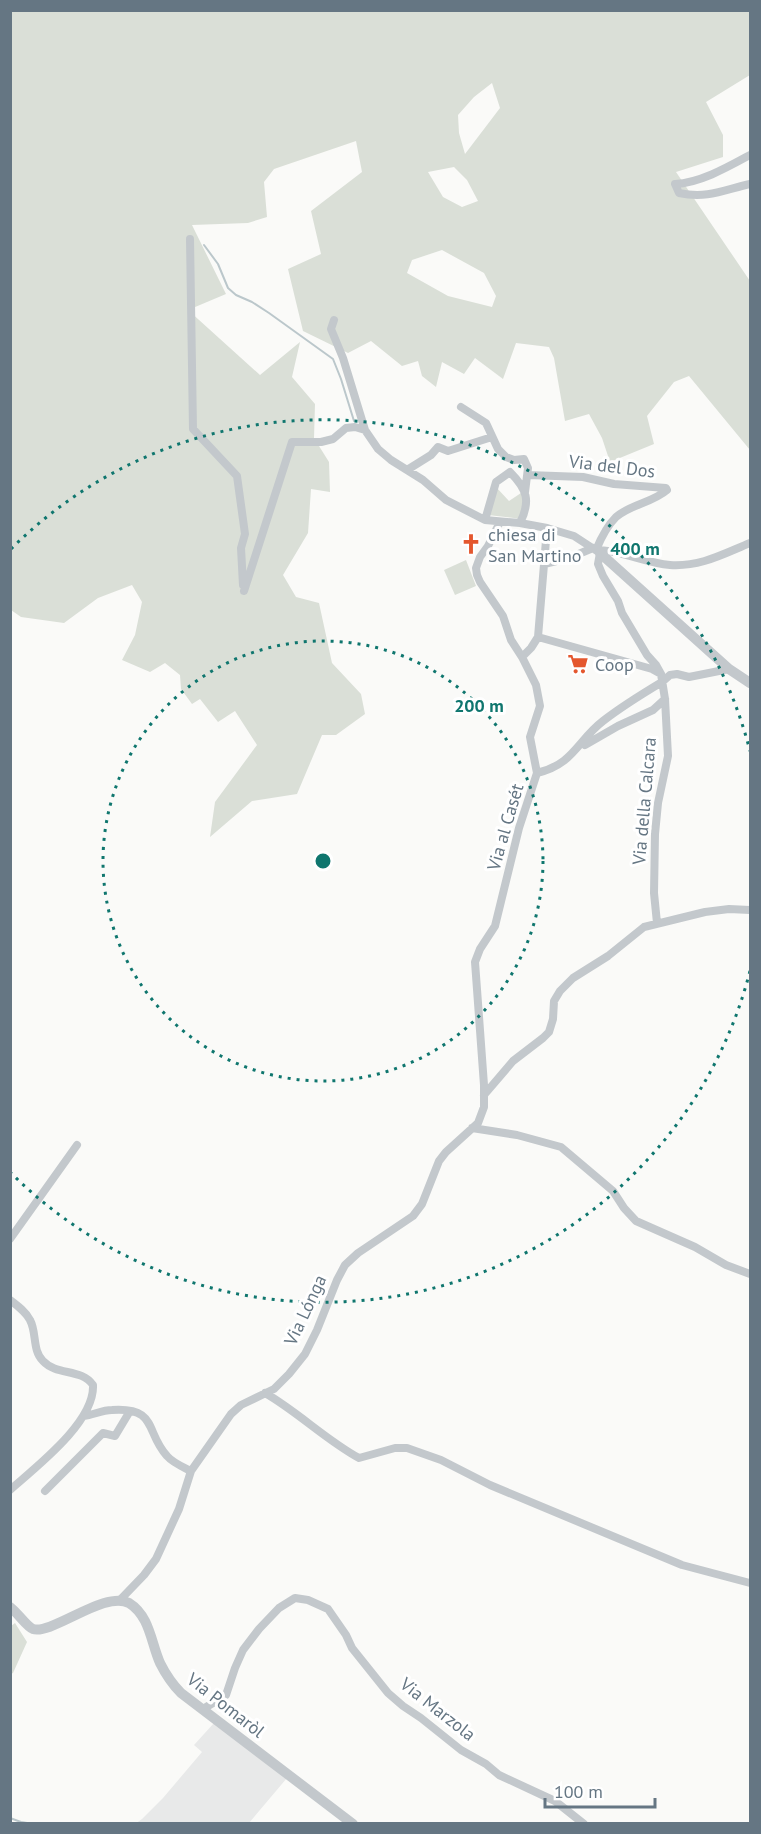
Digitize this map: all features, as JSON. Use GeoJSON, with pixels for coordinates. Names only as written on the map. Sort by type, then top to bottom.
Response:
{"type":"FeatureCollection","features":[{"type":"Feature","properties":{"kind":"street"},"geometry":{"type":"LineString","coordinates":[[750,155],[721,170],[686,183],[675,184],[679,193],[695,196],[720,194],[750,184]]}},
{"type":"Feature","properties":{"kind":"street"},"geometry":{"type":"LineString","coordinates":[[190,239],[193,429],[237,476],[245,534],[241,548],[244,591],[292,442],[321,442],[333,439],[346,428],[355,427],[365,430]]}},
{"type":"Feature","properties":{"kind":"street"},"geometry":{"type":"LineString","coordinates":[[334,320],[331,329],[343,358],[365,430],[378,449],[423,480],[446,500],[485,520],[520,523],[574,536],[596,550],[729,669],[750,683]]}},
{"type":"Feature","properties":{"kind":"street"},"geometry":{"type":"LineString","coordinates":[[461,407],[486,423],[498,449],[506,457],[514,460],[524,459],[528,468],[525,492],[526,512],[520,523]]}},
{"type":"Feature","properties":{"kind":"street"},"geometry":{"type":"LineString","coordinates":[[408,470],[431,455],[438,447],[447,451],[492,438]]}},
{"type":"Feature","properties":{"kind":"street"},"geometry":{"type":"LineString","coordinates":[[485,520],[496,482],[510,472],[522,484],[525,492]]}},
{"type":"Feature","properties":{"kind":"street","name":"Via del Dos"},"geometry":{"type":"LineString","coordinates":[[528,475],[583,477],[615,484],[666,488],[667,490],[659,497],[626,511],[616,518],[596,550]]}},
{"type":"Feature","properties":{"kind":"street","name":"Via al Casét"},"geometry":{"type":"LineString","coordinates":[[484,1095],[475,962],[480,949],[495,926],[519,828],[537,773],[530,737],[540,706],[536,685],[511,640],[503,616],[477,575],[476,568],[480,557],[500,522]]}},
{"type":"Feature","properties":{"kind":"street"},"geometry":{"type":"LineString","coordinates":[[522,657],[538,637],[547,528]]}},
{"type":"Feature","properties":{"kind":"street"},"geometry":{"type":"LineString","coordinates":[[544,564],[596,550],[607,550],[668,565],[698,564],[750,543]]}},
{"type":"Feature","properties":{"kind":"street","name":"Via della Calcara"},"geometry":{"type":"LineString","coordinates":[[596,550],[598,564],[618,601],[622,614],[646,655],[656,665],[662,678],[668,756],[657,803],[654,893],[657,923]]}},
{"type":"Feature","properties":{"kind":"street"},"geometry":{"type":"LineString","coordinates":[[538,637],[652,669],[662,678]]}},
{"type":"Feature","properties":{"kind":"street"},"geometry":{"type":"LineString","coordinates":[[537,773],[558,765],[576,750],[601,723],[662,678],[677,674],[690,677],[729,669]]}},
{"type":"Feature","properties":{"kind":"street"},"geometry":{"type":"LineString","coordinates":[[576,750],[618,726],[653,710],[665,699]]}},
{"type":"Feature","properties":{"kind":"street"},"geometry":{"type":"LineString","coordinates":[[484,1095],[513,1061],[549,1032],[554,1001],[560,991],[573,978],[624,944],[644,927],[705,912],[729,909],[750,910]]}},
{"type":"Feature","properties":{"kind":"street","name":"Via Lónga"},"geometry":{"type":"LineString","coordinates":[[119,1601],[156,1559],[179,1509],[191,1471],[231,1414],[241,1405],[273,1389],[305,1354],[345,1265],[358,1253],[413,1216],[422,1204],[439,1161],[481,1116],[484,1095]]}},
{"type":"Feature","properties":{"kind":"street"},"geometry":{"type":"LineString","coordinates":[[472,1128],[517,1135],[561,1148],[613,1191],[636,1221],[695,1247],[726,1265],[750,1274]]}},
{"type":"Feature","properties":{"kind":"street"},"geometry":{"type":"LineString","coordinates":[[10,1239],[77,1145]]}},
{"type":"Feature","properties":{"kind":"street"},"geometry":{"type":"LineString","coordinates":[[10,1300],[24,1312],[31,1322],[36,1347],[42,1360],[53,1368],[79,1374],[90,1380],[94,1392],[84,1416],[60,1446],[10,1490]]}},
{"type":"Feature","properties":{"kind":"street"},"geometry":{"type":"LineString","coordinates":[[264,1393],[284,1404],[359,1458],[395,1448],[407,1448],[441,1460],[490,1485],[682,1565],[750,1583]]}},
{"type":"Feature","properties":{"kind":"street"},"geometry":{"type":"LineString","coordinates":[[84,1416],[111,1410],[140,1413],[149,1422],[167,1457],[191,1471]]}},
{"type":"Feature","properties":{"kind":"street"},"geometry":{"type":"LineString","coordinates":[[45,1491],[102,1433],[115,1436],[130,1411]]}},
{"type":"Feature","properties":{"kind":"street","name":"Via Marzola"},"geometry":{"type":"LineString","coordinates":[[203,1709],[226,1695],[243,1650],[279,1608],[295,1598],[308,1600],[328,1609],[352,1648],[388,1693],[403,1706],[461,1750],[486,1764],[499,1775],[555,1802],[584,1824]]}},
{"type":"Feature","properties":{"kind":"street"},"geometry":{"type":"LineString","coordinates":[[10,1607],[29,1626],[38,1629],[51,1626],[85,1610],[119,1601]]}},
{"type":"Feature","properties":{"kind":"street","name":"Via Pomaròl"},"geometry":{"type":"LineString","coordinates":[[119,1601],[128,1603],[146,1622],[159,1662],[170,1682],[181,1693],[353,1824]]}},
{"type":"Feature","properties":{"kind":"shaded area"},"geometry":{"type":"Polygon","coordinates":[[[10,11],[750,11],[750,75],[706,102],[723,135],[723,157],[676,172],[750,281],[750,450],[689,376],[674,382],[647,416],[654,444],[610,462],[602,438],[589,414],[565,421],[554,358],[549,347],[516,343],[503,379],[475,358],[464,374],[442,362],[436,387],[422,376],[418,361],[402,366],[371,341],[348,353],[303,331],[288,269],[321,254],[311,211],[362,172],[356,141],[274,169],[264,182],[267,217],[248,223],[192,225],[226,294],[188,310],[260,375],[300,342],[292,377],[315,404],[314,438],[329,462],[330,492],[311,489],[308,533],[283,575],[296,597],[319,603],[332,663],[361,694],[365,714],[336,735],[322,735],[297,794],[252,801],[210,837],[215,802],[257,745],[235,711],[218,722],[200,699],[192,704],[181,689],[180,675],[165,663],[150,672],[122,660],[135,635],[142,602],[132,585],[98,598],[64,623],[21,617],[11,610],[10,11]],[[492,83],[474,97],[458,115],[459,133],[465,154],[500,108],[492,83]],[[454,167],[428,172],[443,197],[462,207],[478,201],[467,180],[454,167]],[[442,250],[412,260],[407,273],[448,296],[492,307],[496,296],[484,273],[442,250]]]}},
{"type":"Feature","properties":{"kind":"shaded area"},"geometry":{"type":"Polygon","coordinates":[[[496,487],[509,501],[524,491],[522,519],[488,515],[496,487]]]}},
{"type":"Feature","properties":{"kind":"shaded area"},"geometry":{"type":"Polygon","coordinates":[[[466,560],[476,586],[455,595],[444,570],[466,560]]]}},
{"type":"Feature","properties":{"kind":"shaded area"},"geometry":{"type":"Polygon","coordinates":[[[15,1623],[27,1642],[11,1674],[11,1626],[15,1623]]]}},
{"type":"Feature","properties":{"kind":"shaded area"},"geometry":{"type":"Polygon","coordinates":[[[214,1723],[287,1778],[249,1823],[135,1824],[163,1798],[202,1752],[194,1745],[214,1723]]]}},
{"type":"Feature","properties":{"kind":"waterway"},"geometry":{"type":"LineString","coordinates":[[204,245],[218,264],[228,288],[236,295],[269,313],[333,359],[354,421]]}},
{"type":"Feature","properties":{"kind":"waterway"},"geometry":{"type":"LineString","coordinates":[[10,1818],[33,1824]]}},
{"type":"Feature","properties":{"kind":"place","name":"chiesa di San Martino"},"geometry":{"type":"Point","coordinates":[471,544]}},
{"type":"Feature","properties":{"kind":"place","name":"Coop"},"geometry":{"type":"Point","coordinates":[578,664]}}]}
